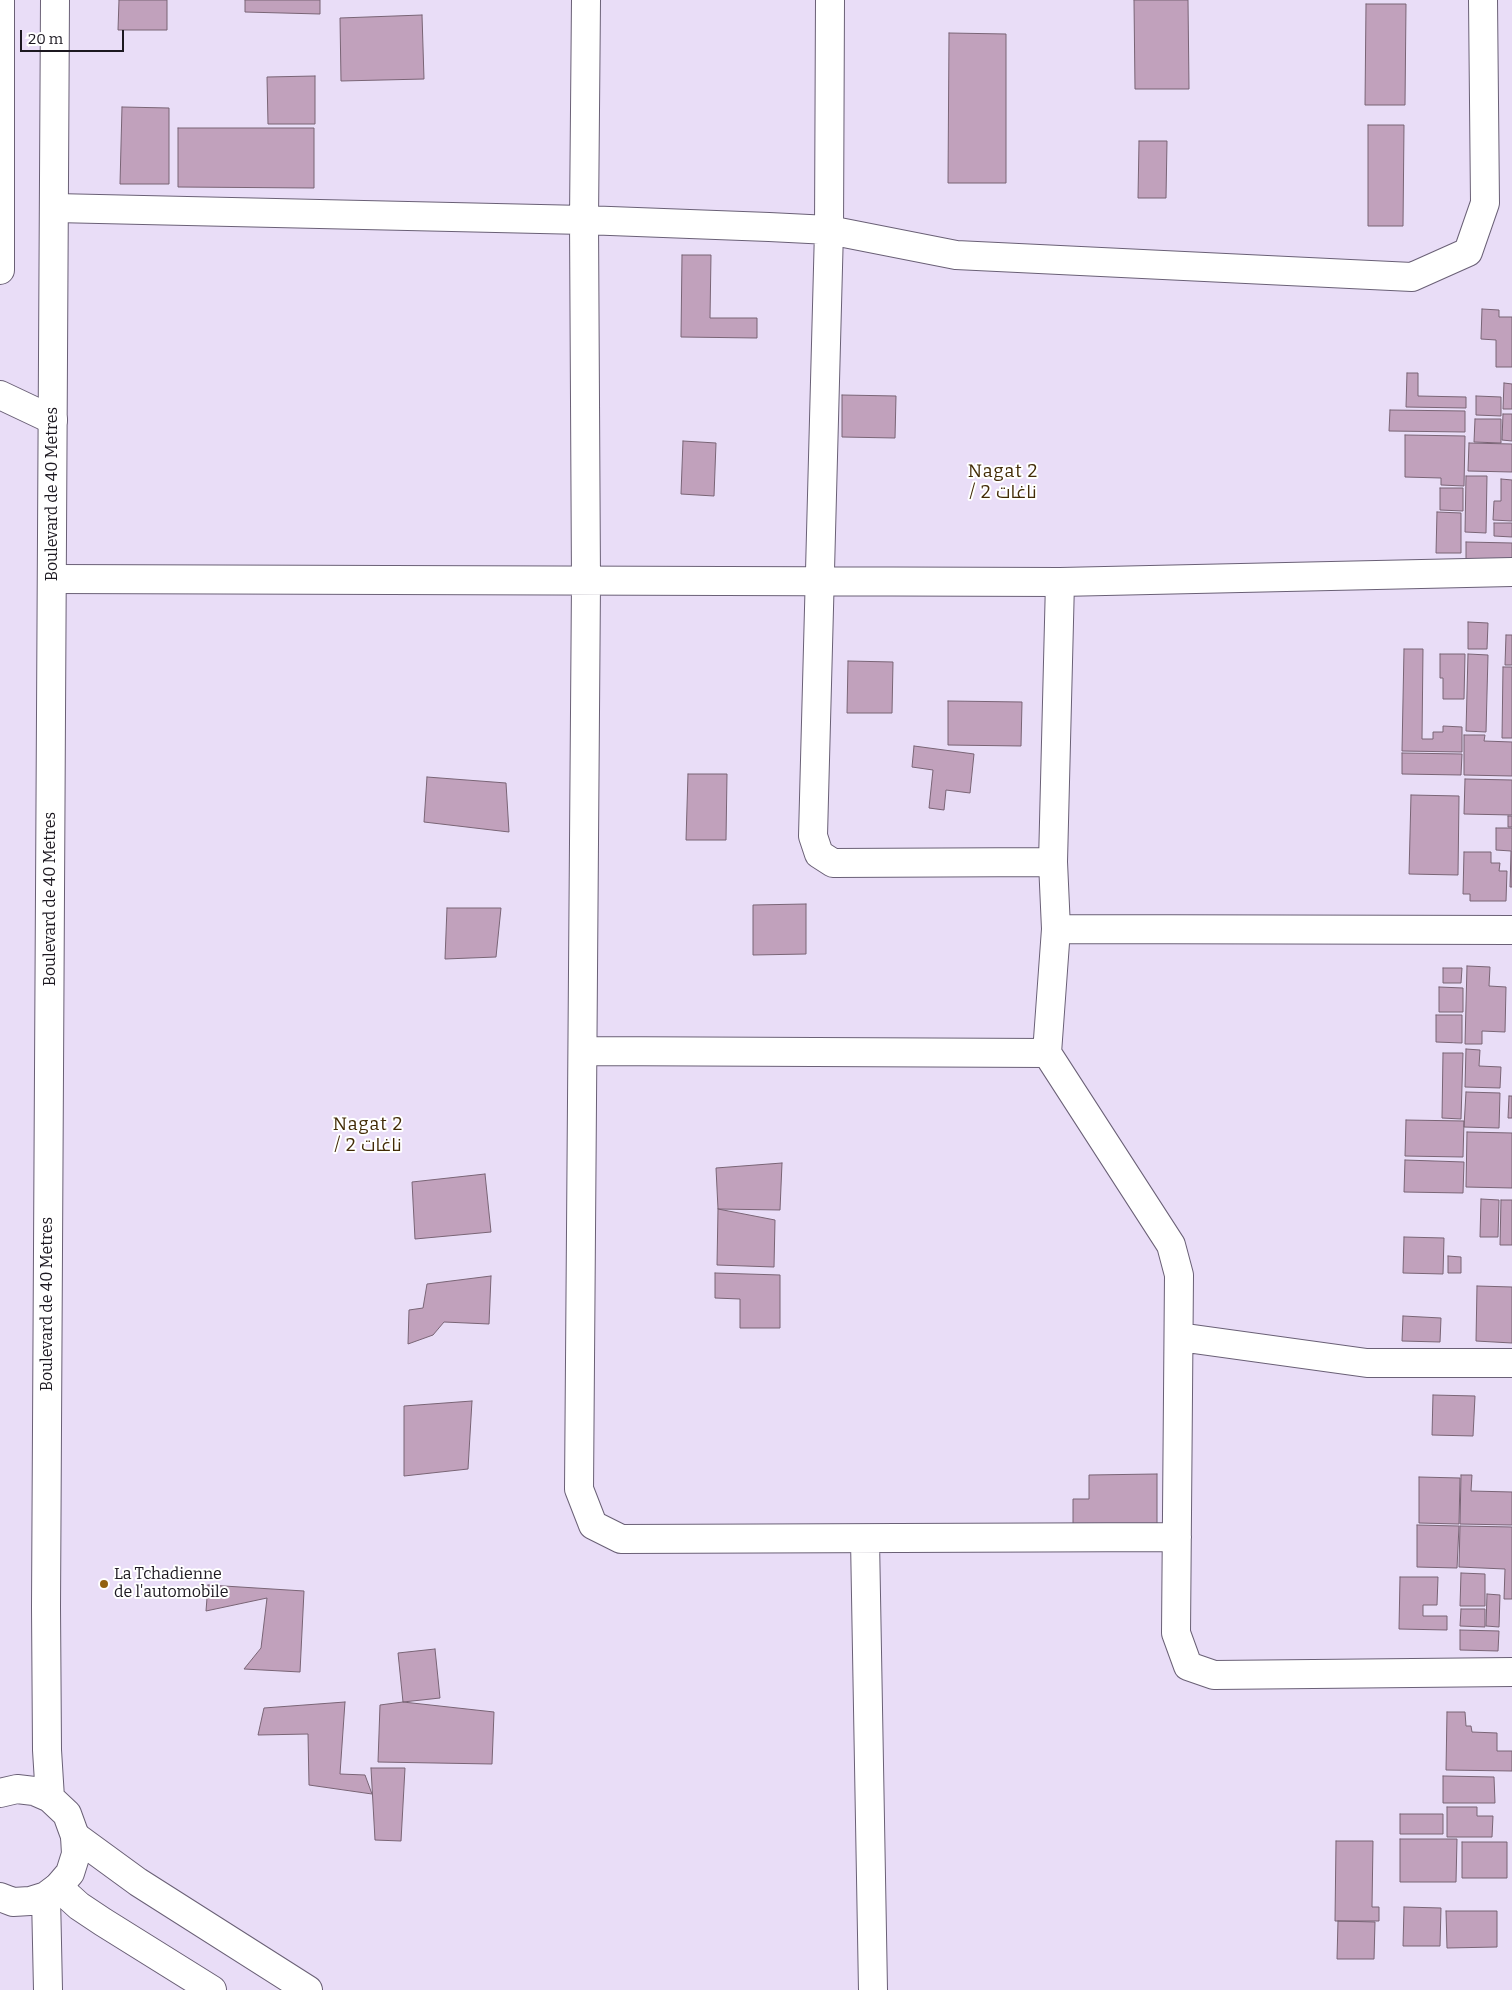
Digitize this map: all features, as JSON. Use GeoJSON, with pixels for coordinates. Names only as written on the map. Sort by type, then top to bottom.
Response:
{"type":"FeatureCollection","features":[{"type":"Feature","properties":{"kind":"street"},"geometry":{"type":"LineString","coordinates":[[0,0],[0,270]]}},
{"type":"Feature","properties":{"kind":"street","name":"Boulevard de 40 Metres"},"geometry":{"type":"LineString","coordinates":[[50,1798],[46,1750],[46,1608],[55,0]]}},
{"type":"Feature","properties":{"kind":"street"},"geometry":{"type":"LineString","coordinates":[[586,0],[584,220],[586,582],[584,1051],[579,1489],[593,1525],[621,1539],[1177,1537]]}},
{"type":"Feature","properties":{"kind":"street"},"geometry":{"type":"LineString","coordinates":[[830,0],[829,230],[813,836],[819,854],[833,863],[1053,862]]}},
{"type":"Feature","properties":{"kind":"street"},"geometry":{"type":"LineString","coordinates":[[54,208],[584,220],[829,230],[956,255],[1412,277],[1468,252],[1485,203],[1483,0]]}},
{"type":"Feature","properties":{"kind":"street"},"geometry":{"type":"LineString","coordinates":[[0,395],[53,420]]}},
{"type":"Feature","properties":{"kind":"street"},"geometry":{"type":"LineString","coordinates":[[53,580],[1060,582],[1512,572]]}},
{"type":"Feature","properties":{"kind":"street"},"geometry":{"type":"LineString","coordinates":[[1060,582],[1053,862],[1056,929],[1047,1053],[1171,1245],[1180,1275],[1176,1633],[1188,1666],[1214,1675],[1512,1672]]}},
{"type":"Feature","properties":{"kind":"street"},"geometry":{"type":"LineString","coordinates":[[1056,929],[1512,930]]}},
{"type":"Feature","properties":{"kind":"street"},"geometry":{"type":"LineString","coordinates":[[584,1051],[1047,1053]]}},
{"type":"Feature","properties":{"kind":"street"},"geometry":{"type":"LineString","coordinates":[[1179,1337],[1367,1363],[1512,1363]]}},
{"type":"Feature","properties":{"kind":"street"},"geometry":{"type":"LineString","coordinates":[[865,1539],[873,1990]]}},
{"type":"Feature","properties":{"kind":"street"},"geometry":{"type":"LineString","coordinates":[[0,1793],[17,1789],[34,1791],[50,1798],[67,1814],[76,1836],[76,1854],[70,1873],[52,1892],[30,1902],[13,1902],[0,1897]]}},
{"type":"Feature","properties":{"kind":"street"},"geometry":{"type":"LineString","coordinates":[[76,1836],[138,1882],[308,1990]]}},
{"type":"Feature","properties":{"kind":"street"},"geometry":{"type":"LineString","coordinates":[[48,1990],[52,1892]]}},
{"type":"Feature","properties":{"kind":"street"},"geometry":{"type":"LineString","coordinates":[[52,1892],[79,1906],[212,1990]]}},
{"type":"Feature","properties":{"kind":"building"},"geometry":{"type":"Polygon","coordinates":[[[119,0],[167,0],[167,30],[118,30],[119,0]]]}},
{"type":"Feature","properties":{"kind":"building"},"geometry":{"type":"Polygon","coordinates":[[[245,0],[320,0],[320,14],[245,12],[245,0]]]}},
{"type":"Feature","properties":{"kind":"building"},"geometry":{"type":"Polygon","coordinates":[[[1134,0],[1188,0],[1189,89],[1135,89],[1134,0]]]}},
{"type":"Feature","properties":{"kind":"building"},"geometry":{"type":"Polygon","coordinates":[[[1366,4],[1406,4],[1405,105],[1365,105],[1366,4]]]}},
{"type":"Feature","properties":{"kind":"building"},"geometry":{"type":"Polygon","coordinates":[[[422,15],[424,79],[341,81],[340,18],[422,15]]]}},
{"type":"Feature","properties":{"kind":"building"},"geometry":{"type":"Polygon","coordinates":[[[949,33],[1006,34],[1006,183],[948,183],[949,33]]]}},
{"type":"Feature","properties":{"kind":"building"},"geometry":{"type":"Polygon","coordinates":[[[315,76],[315,124],[268,124],[267,77],[315,76]]]}},
{"type":"Feature","properties":{"kind":"building"},"geometry":{"type":"Polygon","coordinates":[[[122,107],[169,108],[169,184],[120,184],[122,107]]]}},
{"type":"Feature","properties":{"kind":"building"},"geometry":{"type":"Polygon","coordinates":[[[1368,125],[1404,125],[1403,226],[1368,226],[1368,125]]]}},
{"type":"Feature","properties":{"kind":"building"},"geometry":{"type":"Polygon","coordinates":[[[178,128],[314,128],[314,188],[178,187],[178,128]]]}},
{"type":"Feature","properties":{"kind":"building"},"geometry":{"type":"Polygon","coordinates":[[[1139,141],[1167,141],[1166,198],[1138,198],[1139,141]]]}},
{"type":"Feature","properties":{"kind":"building"},"geometry":{"type":"Polygon","coordinates":[[[682,255],[711,255],[710,318],[757,318],[757,338],[681,337],[682,255]]]}},
{"type":"Feature","properties":{"kind":"building"},"geometry":{"type":"Polygon","coordinates":[[[1482,309],[1499,310],[1499,317],[1512,317],[1512,367],[1496,367],[1496,340],[1481,339],[1482,309]]]}},
{"type":"Feature","properties":{"kind":"building"},"geometry":{"type":"Polygon","coordinates":[[[1407,373],[1418,373],[1418,396],[1466,397],[1466,408],[1406,407],[1407,373]]]}},
{"type":"Feature","properties":{"kind":"building"},"geometry":{"type":"Polygon","coordinates":[[[1504,383],[1512,384],[1512,409],[1503,409],[1504,383]]]}},
{"type":"Feature","properties":{"kind":"building"},"geometry":{"type":"Polygon","coordinates":[[[842,395],[896,396],[895,438],[842,437],[842,395]]]}},
{"type":"Feature","properties":{"kind":"building"},"geometry":{"type":"Polygon","coordinates":[[[1476,396],[1501,397],[1501,416],[1476,415],[1476,396]]]}},
{"type":"Feature","properties":{"kind":"building"},"geometry":{"type":"Polygon","coordinates":[[[1390,410],[1465,411],[1465,432],[1389,431],[1390,410]]]}},
{"type":"Feature","properties":{"kind":"building"},"geometry":{"type":"Polygon","coordinates":[[[1503,414],[1512,414],[1512,441],[1502,440],[1503,414]]]}},
{"type":"Feature","properties":{"kind":"building"},"geometry":{"type":"Polygon","coordinates":[[[1475,419],[1501,419],[1501,443],[1474,442],[1475,419]]]}},
{"type":"Feature","properties":{"kind":"building"},"geometry":{"type":"Polygon","coordinates":[[[1405,435],[1465,436],[1464,486],[1441,485],[1441,478],[1405,477],[1405,435]]]}},
{"type":"Feature","properties":{"kind":"building"},"geometry":{"type":"Polygon","coordinates":[[[683,441],[716,443],[714,496],[681,494],[683,441]]]}},
{"type":"Feature","properties":{"kind":"building"},"geometry":{"type":"Polygon","coordinates":[[[1469,443],[1512,444],[1512,472],[1468,471],[1469,443]]]}},
{"type":"Feature","properties":{"kind":"building"},"geometry":{"type":"Polygon","coordinates":[[[1466,476],[1487,476],[1486,533],[1465,532],[1466,476]]]}},
{"type":"Feature","properties":{"kind":"building"},"geometry":{"type":"Polygon","coordinates":[[[1501,479],[1512,480],[1512,521],[1493,520],[1494,501],[1501,501],[1501,479]]]}},
{"type":"Feature","properties":{"kind":"building"},"geometry":{"type":"Polygon","coordinates":[[[1440,488],[1463,488],[1463,511],[1440,510],[1440,488]]]}},
{"type":"Feature","properties":{"kind":"building"},"geometry":{"type":"Polygon","coordinates":[[[1437,512],[1461,513],[1461,553],[1436,553],[1437,512]]]}},
{"type":"Feature","properties":{"kind":"building"},"geometry":{"type":"Polygon","coordinates":[[[1494,523],[1512,523],[1512,537],[1494,536],[1494,523]]]}},
{"type":"Feature","properties":{"kind":"building"},"geometry":{"type":"Polygon","coordinates":[[[1466,542],[1512,543],[1512,565],[1466,565],[1466,542]]]}},
{"type":"Feature","properties":{"kind":"building"},"geometry":{"type":"Polygon","coordinates":[[[1468,622],[1488,623],[1487,649],[1468,649],[1468,622]]]}},
{"type":"Feature","properties":{"kind":"building"},"geometry":{"type":"Polygon","coordinates":[[[1506,635],[1512,635],[1512,665],[1505,665],[1506,635]]]}},
{"type":"Feature","properties":{"kind":"building"},"geometry":{"type":"Polygon","coordinates":[[[1404,649],[1423,649],[1422,739],[1433,739],[1433,732],[1443,732],[1443,726],[1462,727],[1462,752],[1402,751],[1404,649]]]}},
{"type":"Feature","properties":{"kind":"building"},"geometry":{"type":"Polygon","coordinates":[[[1440,654],[1465,654],[1464,699],[1443,699],[1443,678],[1440,678],[1440,654]]]}},
{"type":"Feature","properties":{"kind":"building"},"geometry":{"type":"Polygon","coordinates":[[[1468,654],[1488,655],[1486,732],[1466,731],[1468,654]]]}},
{"type":"Feature","properties":{"kind":"building"},"geometry":{"type":"Polygon","coordinates":[[[848,661],[893,662],[892,713],[847,713],[848,661]]]}},
{"type":"Feature","properties":{"kind":"building"},"geometry":{"type":"Polygon","coordinates":[[[1503,667],[1512,667],[1512,738],[1502,738],[1503,667]]]}},
{"type":"Feature","properties":{"kind":"building"},"geometry":{"type":"Polygon","coordinates":[[[948,701],[1022,702],[1021,746],[948,745],[948,701]]]}},
{"type":"Feature","properties":{"kind":"building"},"geometry":{"type":"Polygon","coordinates":[[[1464,735],[1485,735],[1484,741],[1512,742],[1512,776],[1464,775],[1464,735]]]}},
{"type":"Feature","properties":{"kind":"building"},"geometry":{"type":"Polygon","coordinates":[[[914,746],[974,754],[970,793],[946,790],[944,810],[929,808],[933,770],[912,767],[914,746]]]}},
{"type":"Feature","properties":{"kind":"building"},"geometry":{"type":"Polygon","coordinates":[[[1402,753],[1462,754],[1461,775],[1402,774],[1402,753]]]}},
{"type":"Feature","properties":{"kind":"building"},"geometry":{"type":"Polygon","coordinates":[[[688,774],[727,774],[726,840],[686,840],[688,774]]]}},
{"type":"Feature","properties":{"kind":"building"},"geometry":{"type":"Polygon","coordinates":[[[427,777],[506,783],[509,832],[424,822],[427,777]]]}},
{"type":"Feature","properties":{"kind":"building"},"geometry":{"type":"Polygon","coordinates":[[[1465,779],[1512,780],[1512,815],[1464,814],[1465,779]]]}},
{"type":"Feature","properties":{"kind":"building"},"geometry":{"type":"Polygon","coordinates":[[[1411,795],[1459,796],[1458,875],[1409,874],[1411,795]]]}},
{"type":"Feature","properties":{"kind":"building"},"geometry":{"type":"Polygon","coordinates":[[[1508,816],[1512,816],[1512,827],[1508,827],[1508,816]]]}},
{"type":"Feature","properties":{"kind":"building"},"geometry":{"type":"Polygon","coordinates":[[[1496,828],[1512,828],[1512,887],[1510,887],[1511,851],[1496,850],[1496,828]]]}},
{"type":"Feature","properties":{"kind":"building"},"geometry":{"type":"Polygon","coordinates":[[[1464,852],[1491,852],[1491,863],[1500,863],[1499,871],[1507,871],[1506,901],[1470,901],[1470,894],[1463,894],[1464,852]]]}},
{"type":"Feature","properties":{"kind":"building"},"geometry":{"type":"Polygon","coordinates":[[[806,904],[806,954],[753,955],[753,905],[806,904]]]}},
{"type":"Feature","properties":{"kind":"building"},"geometry":{"type":"Polygon","coordinates":[[[447,908],[501,908],[496,957],[445,959],[447,908]]]}},
{"type":"Feature","properties":{"kind":"building"},"geometry":{"type":"Polygon","coordinates":[[[1467,966],[1490,967],[1489,986],[1506,987],[1505,1032],[1482,1031],[1482,1044],[1465,1044],[1467,966]]]}},
{"type":"Feature","properties":{"kind":"building"},"geometry":{"type":"Polygon","coordinates":[[[1443,968],[1462,968],[1461,983],[1443,983],[1443,968]]]}},
{"type":"Feature","properties":{"kind":"building"},"geometry":{"type":"Polygon","coordinates":[[[1439,987],[1463,988],[1463,1012],[1439,1012],[1439,987]]]}},
{"type":"Feature","properties":{"kind":"building"},"geometry":{"type":"Polygon","coordinates":[[[1436,1015],[1462,1015],[1462,1043],[1436,1042],[1436,1015]]]}},
{"type":"Feature","properties":{"kind":"building"},"geometry":{"type":"Polygon","coordinates":[[[1466,1049],[1480,1050],[1479,1066],[1501,1067],[1500,1088],[1465,1087],[1466,1049]]]}},
{"type":"Feature","properties":{"kind":"building"},"geometry":{"type":"Polygon","coordinates":[[[1443,1053],[1463,1053],[1461,1119],[1442,1118],[1443,1053]]]}},
{"type":"Feature","properties":{"kind":"building"},"geometry":{"type":"Polygon","coordinates":[[[1466,1092],[1500,1093],[1499,1128],[1464,1127],[1466,1092]]]}},
{"type":"Feature","properties":{"kind":"building"},"geometry":{"type":"Polygon","coordinates":[[[1509,1096],[1512,1096],[1512,1118],[1508,1118],[1509,1096]]]}},
{"type":"Feature","properties":{"kind":"building"},"geometry":{"type":"Polygon","coordinates":[[[1406,1120],[1464,1121],[1463,1157],[1405,1156],[1406,1120]]]}},
{"type":"Feature","properties":{"kind":"building"},"geometry":{"type":"Polygon","coordinates":[[[1467,1132],[1512,1133],[1512,1188],[1466,1187],[1467,1132]]]}},
{"type":"Feature","properties":{"kind":"building"},"geometry":{"type":"Polygon","coordinates":[[[1405,1160],[1464,1162],[1463,1193],[1404,1192],[1405,1160]]]}},
{"type":"Feature","properties":{"kind":"building"},"geometry":{"type":"Polygon","coordinates":[[[782,1163],[780,1210],[718,1209],[716,1168],[782,1163]]]}},
{"type":"Feature","properties":{"kind":"building"},"geometry":{"type":"Polygon","coordinates":[[[485,1174],[491,1232],[415,1239],[412,1182],[485,1174]]]}},
{"type":"Feature","properties":{"kind":"building"},"geometry":{"type":"Polygon","coordinates":[[[1481,1199],[1499,1200],[1498,1237],[1480,1237],[1481,1199]]]}},
{"type":"Feature","properties":{"kind":"building"},"geometry":{"type":"Polygon","coordinates":[[[1501,1200],[1512,1200],[1512,1245],[1500,1245],[1501,1200]]]}},
{"type":"Feature","properties":{"kind":"building"},"geometry":{"type":"Polygon","coordinates":[[[718,1209],[775,1220],[774,1267],[717,1265],[718,1209]]]}},
{"type":"Feature","properties":{"kind":"building"},"geometry":{"type":"Polygon","coordinates":[[[1404,1237],[1444,1238],[1443,1274],[1403,1273],[1404,1237]]]}},
{"type":"Feature","properties":{"kind":"building"},"geometry":{"type":"Polygon","coordinates":[[[1448,1256],[1461,1257],[1461,1273],[1448,1273],[1448,1256]]]}},
{"type":"Feature","properties":{"kind":"building"},"geometry":{"type":"Polygon","coordinates":[[[715,1273],[780,1275],[780,1328],[740,1328],[740,1299],[715,1298],[715,1273]]]}},
{"type":"Feature","properties":{"kind":"building"},"geometry":{"type":"Polygon","coordinates":[[[491,1276],[489,1324],[444,1322],[433,1335],[408,1344],[409,1310],[423,1308],[427,1284],[491,1276]]]}},
{"type":"Feature","properties":{"kind":"building"},"geometry":{"type":"Polygon","coordinates":[[[1477,1286],[1512,1287],[1512,1343],[1476,1341],[1477,1286]]]}},
{"type":"Feature","properties":{"kind":"building"},"geometry":{"type":"Polygon","coordinates":[[[1403,1316],[1441,1318],[1440,1342],[1402,1341],[1403,1316]]]}},
{"type":"Feature","properties":{"kind":"building"},"geometry":{"type":"Polygon","coordinates":[[[1433,1395],[1475,1396],[1473,1436],[1432,1435],[1433,1395]]]}},
{"type":"Feature","properties":{"kind":"building"},"geometry":{"type":"Polygon","coordinates":[[[472,1401],[468,1469],[404,1476],[404,1406],[472,1401]]]}},
{"type":"Feature","properties":{"kind":"building"},"geometry":{"type":"Polygon","coordinates":[[[1157,1474],[1157,1526],[1073,1526],[1073,1499],[1089,1499],[1089,1475],[1157,1474]]]}},
{"type":"Feature","properties":{"kind":"building"},"geometry":{"type":"Polygon","coordinates":[[[1461,1475],[1472,1475],[1471,1491],[1512,1492],[1512,1525],[1460,1524],[1461,1475]]]}},
{"type":"Feature","properties":{"kind":"building"},"geometry":{"type":"Polygon","coordinates":[[[1419,1477],[1460,1478],[1459,1524],[1419,1523],[1419,1477]]]}},
{"type":"Feature","properties":{"kind":"building"},"geometry":{"type":"Polygon","coordinates":[[[1417,1525],[1459,1526],[1457,1568],[1417,1567],[1417,1525]]]}},
{"type":"Feature","properties":{"kind":"building"},"geometry":{"type":"Polygon","coordinates":[[[1460,1526],[1512,1527],[1512,1599],[1504,1599],[1505,1569],[1459,1567],[1460,1526]]]}},
{"type":"Feature","properties":{"kind":"building"},"geometry":{"type":"Polygon","coordinates":[[[1461,1573],[1485,1574],[1485,1606],[1460,1606],[1461,1573]]]}},
{"type":"Feature","properties":{"kind":"building"},"geometry":{"type":"Polygon","coordinates":[[[1400,1577],[1438,1577],[1437,1605],[1423,1605],[1423,1616],[1447,1616],[1447,1630],[1399,1629],[1400,1577]]]}},
{"type":"Feature","properties":{"kind":"building"},"geometry":{"type":"Polygon","coordinates":[[[208,1585],[304,1591],[300,1672],[244,1669],[261,1648],[267,1598],[206,1611],[208,1585]]]}},
{"type":"Feature","properties":{"kind":"building"},"geometry":{"type":"Polygon","coordinates":[[[1487,1594],[1500,1595],[1499,1627],[1486,1626],[1487,1594]]]}},
{"type":"Feature","properties":{"kind":"building"},"geometry":{"type":"Polygon","coordinates":[[[1461,1609],[1485,1609],[1485,1627],[1460,1626],[1461,1609]]]}},
{"type":"Feature","properties":{"kind":"building"},"geometry":{"type":"Polygon","coordinates":[[[1460,1630],[1499,1631],[1498,1651],[1460,1650],[1460,1630]]]}},
{"type":"Feature","properties":{"kind":"building"},"geometry":{"type":"Polygon","coordinates":[[[435,1649],[440,1698],[403,1702],[398,1653],[435,1649]]]}},
{"type":"Feature","properties":{"kind":"building"},"geometry":{"type":"Polygon","coordinates":[[[345,1702],[340,1774],[365,1775],[372,1794],[309,1785],[308,1734],[258,1735],[264,1708],[345,1702]]]}},
{"type":"Feature","properties":{"kind":"building"},"geometry":{"type":"Polygon","coordinates":[[[403,1702],[494,1712],[492,1764],[378,1762],[380,1705],[403,1702]]]}},
{"type":"Feature","properties":{"kind":"building"},"geometry":{"type":"Polygon","coordinates":[[[1447,1712],[1465,1712],[1466,1726],[1471,1726],[1472,1732],[1497,1733],[1497,1751],[1512,1751],[1512,1771],[1446,1770],[1447,1712]]]}},
{"type":"Feature","properties":{"kind":"building"},"geometry":{"type":"Polygon","coordinates":[[[371,1768],[405,1768],[401,1841],[375,1840],[371,1768]]]}},
{"type":"Feature","properties":{"kind":"building"},"geometry":{"type":"Polygon","coordinates":[[[1443,1776],[1494,1777],[1495,1803],[1443,1803],[1443,1776]]]}},
{"type":"Feature","properties":{"kind":"building"},"geometry":{"type":"Polygon","coordinates":[[[1447,1807],[1477,1807],[1477,1816],[1493,1816],[1492,1837],[1447,1837],[1447,1807]]]}},
{"type":"Feature","properties":{"kind":"building"},"geometry":{"type":"Polygon","coordinates":[[[1400,1814],[1443,1814],[1443,1834],[1400,1834],[1400,1814]]]}},
{"type":"Feature","properties":{"kind":"building"},"geometry":{"type":"Polygon","coordinates":[[[1400,1839],[1457,1839],[1456,1882],[1400,1882],[1400,1839]]]}},
{"type":"Feature","properties":{"kind":"building"},"geometry":{"type":"Polygon","coordinates":[[[1336,1841],[1373,1841],[1372,1907],[1379,1907],[1379,1921],[1335,1921],[1336,1841]]]}},
{"type":"Feature","properties":{"kind":"building"},"geometry":{"type":"Polygon","coordinates":[[[1462,1842],[1507,1842],[1507,1878],[1462,1878],[1462,1842]]]}},
{"type":"Feature","properties":{"kind":"building"},"geometry":{"type":"Polygon","coordinates":[[[1404,1907],[1441,1908],[1440,1946],[1403,1946],[1404,1907]]]}},
{"type":"Feature","properties":{"kind":"building"},"geometry":{"type":"Polygon","coordinates":[[[1446,1911],[1497,1911],[1497,1947],[1447,1948],[1446,1911]]]}},
{"type":"Feature","properties":{"kind":"building"},"geometry":{"type":"Polygon","coordinates":[[[1338,1921],[1375,1922],[1374,1959],[1337,1959],[1338,1921]]]}},
{"type":"Feature","properties":{"kind":"place","name":"La Tchadienne de l'automobile"},"geometry":{"type":"Point","coordinates":[104,1584]}},
{"type":"Feature","properties":{"kind":"district","name":"Nagat 2 / ناغات 2"},"geometry":{"type":"Point","coordinates":[1003,482]}},
{"type":"Feature","properties":{"kind":"district","name":"Nagat 2 / ناغات 2"},"geometry":{"type":"Point","coordinates":[368,1135]}}]}
